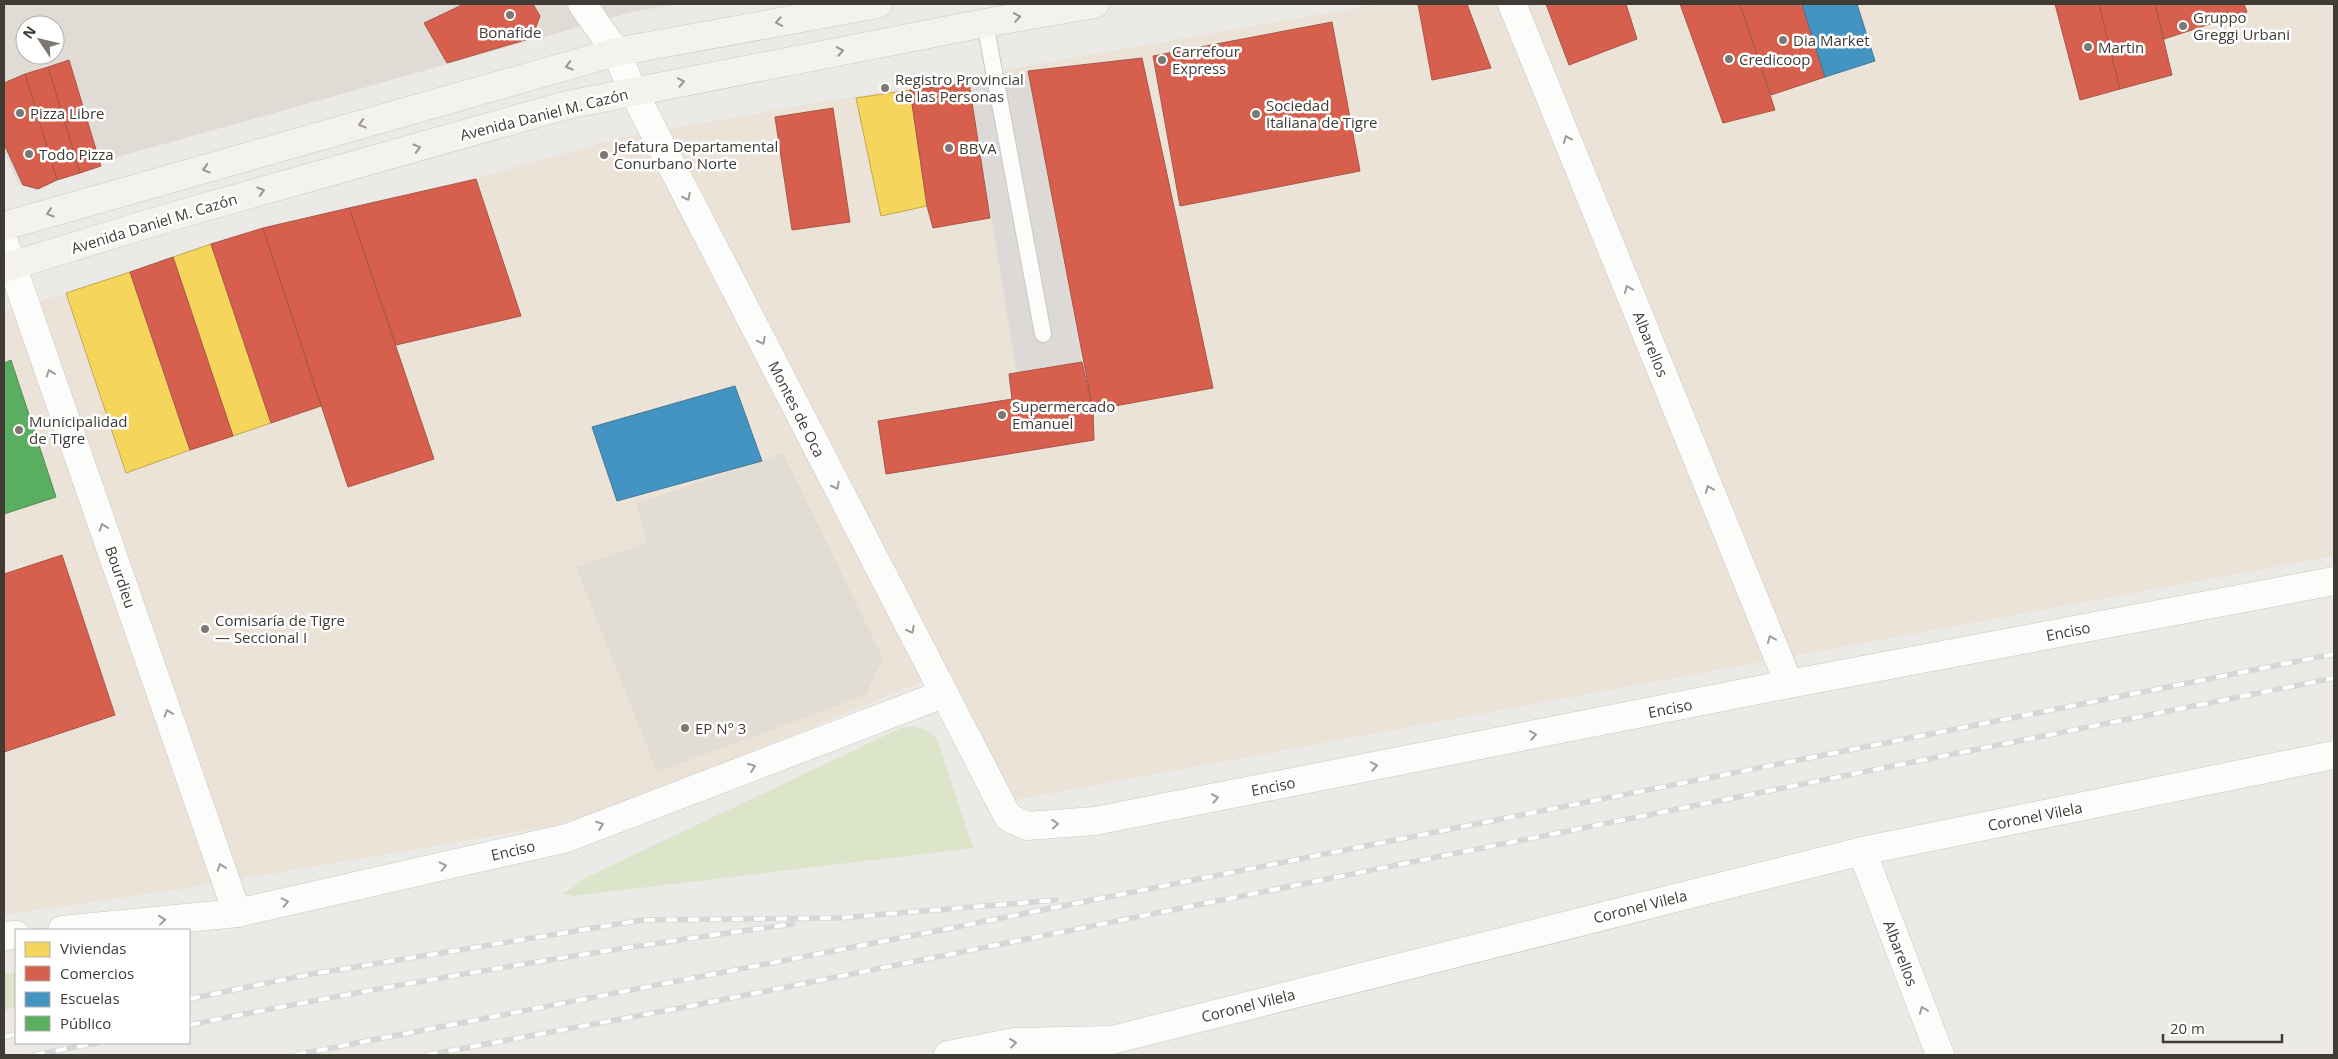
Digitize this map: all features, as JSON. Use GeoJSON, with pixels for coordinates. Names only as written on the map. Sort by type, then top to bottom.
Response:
{"type":"FeatureCollection","features":[{"type":"Feature","properties":{"kind":"main road"},"geometry":{"type":"LineString","coordinates":[[4,226],[616,52],[878,4]]}},
{"type":"Feature","properties":{"kind":"main road","name":"Avenida Daniel M. Cazón"},"geometry":{"type":"LineString","coordinates":[[7,258],[177,215],[558,108],[633,91],[985,23],[1095,4]]}},
{"type":"Feature","properties":{"kind":"street","name":"Montes de Oca"},"geometry":{"type":"LineString","coordinates":[[582,4],[616,52],[633,91],[1008,817]]}},
{"type":"Feature","properties":{"kind":"street","name":"Albarellos"},"geometry":{"type":"LineString","coordinates":[[1512,4],[1789,684]]}},
{"type":"Feature","properties":{"kind":"street","name":"Bourdieu"},"geometry":{"type":"LineString","coordinates":[[7,258],[237,913]]}},
{"type":"Feature","properties":{"kind":"street","name":"Enciso"},"geometry":{"type":"LineString","coordinates":[[1008,817],[1027,826],[1095,821],[1789,684],[2334,581]]}},
{"type":"Feature","properties":{"kind":"street","name":"Enciso"},"geometry":{"type":"LineString","coordinates":[[72,929],[237,913],[567,838],[943,694]]}},
{"type":"Feature","properties":{"kind":"street","name":"Coronel Vilela"},"geometry":{"type":"LineString","coordinates":[[948,1055],[1014,1042],[1114,1047],[1862,850],[2334,755]]}},
{"type":"Feature","properties":{"kind":"street","name":"Albarellos"},"geometry":{"type":"LineString","coordinates":[[1862,850],[1940,1055]]}},
{"type":"Feature","properties":{"kind":"lane"},"geometry":{"type":"LineString","coordinates":[[985,23],[1043,334]]}},
{"type":"Feature","properties":{"kind":"shaded area"},"geometry":{"type":"Polygon","coordinates":[[[4,4],[677,4],[632,12],[19,185],[4,152],[4,4]]]}},
{"type":"Feature","properties":{"kind":"shaded area"},"geometry":{"type":"Polygon","coordinates":[[[1378,4],[2334,4],[2334,556],[1015,800],[949,671],[582,821],[187,888],[4,915],[4,311],[623,137],[1378,4]]]}},
{"type":"Feature","properties":{"kind":"shaded area"},"geometry":{"type":"Polygon","coordinates":[[[1028,71],[1082,362],[1017,373],[969,83],[1028,71]]]}},
{"type":"Feature","properties":{"kind":"shaded area"},"geometry":{"type":"Polygon","coordinates":[[[783,453],[883,658],[866,695],[657,772],[576,567],[647,543],[636,504],[783,453]]]}},
{"type":"Feature","properties":{"kind":"green space"},"geometry":{"type":"Polygon","coordinates":[[[914,726],[928,731],[937,739],[973,848],[573,896],[563,894],[581,880],[901,728],[914,726]]]}},
{"type":"Feature","properties":{"kind":"green space"},"geometry":{"type":"Polygon","coordinates":[[[15,973],[15,1007],[4,1010],[4,974],[15,973]]]}},
{"type":"Feature","properties":{"kind":"building: Viviendas"},"geometry":{"type":"Polygon","coordinates":[[[910,90],[927,206],[881,216],[856,98],[910,90]]]}},
{"type":"Feature","properties":{"kind":"building: Viviendas"},"geometry":{"type":"Polygon","coordinates":[[[211,244],[271,423],[233,436],[173,257],[211,244]]]}},
{"type":"Feature","properties":{"kind":"building: Viviendas"},"geometry":{"type":"Polygon","coordinates":[[[130,272],[190,450],[126,473],[66,293],[130,272]]]}},
{"type":"Feature","properties":{"kind":"building: Comercios"},"geometry":{"type":"Polygon","coordinates":[[[464,4],[533,4],[540,16],[532,38],[447,63],[424,23],[464,4]]]}},
{"type":"Feature","properties":{"kind":"building: Comercios"},"geometry":{"type":"Polygon","coordinates":[[[1418,4],[1467,4],[1491,68],[1432,80],[1418,4]]]}},
{"type":"Feature","properties":{"kind":"building: Comercios"},"geometry":{"type":"Polygon","coordinates":[[[1546,4],[1626,4],[1637,39],[1569,65],[1546,4]]]}},
{"type":"Feature","properties":{"kind":"building: Comercios","name":"Credicoop"},"geometry":{"type":"Polygon","coordinates":[[[1680,4],[1740,4],[1775,110],[1723,123],[1680,4]]]}},
{"type":"Feature","properties":{"kind":"building: Comercios","name":"Dia Market"},"geometry":{"type":"Polygon","coordinates":[[[1740,4],[1802,4],[1825,77],[1771,95],[1740,4]]]}},
{"type":"Feature","properties":{"kind":"building: Comercios","name":"Martin"},"geometry":{"type":"Polygon","coordinates":[[[2055,4],[2099,4],[2120,89],[2080,100],[2055,4]]]}},
{"type":"Feature","properties":{"kind":"building: Comercios"},"geometry":{"type":"Polygon","coordinates":[[[2099,4],[2155,4],[2172,75],[2120,89],[2099,4]]]}},
{"type":"Feature","properties":{"kind":"building: Comercios","name":"Gruppo Greggi Urbani"},"geometry":{"type":"Polygon","coordinates":[[[2155,4],[2244,4],[2247,12],[2164,39],[2155,4]]]}},
{"type":"Feature","properties":{"kind":"building: Comercios","name":"Sociedad Italiana de Tigre"},"geometry":{"type":"Polygon","coordinates":[[[1332,22],[1360,171],[1180,206],[1153,56],[1332,22]]]}},
{"type":"Feature","properties":{"kind":"building: Comercios"},"geometry":{"type":"Polygon","coordinates":[[[1142,58],[1213,388],[1093,410],[1028,71],[1142,58]]]}},
{"type":"Feature","properties":{"kind":"building: Comercios"},"geometry":{"type":"Polygon","coordinates":[[[69,60],[101,166],[80,173],[48,67],[65,65],[65,61],[69,60]]]}},
{"type":"Feature","properties":{"kind":"building: Comercios"},"geometry":{"type":"Polygon","coordinates":[[[48,67],[80,173],[57,180],[25,74],[48,67]]]}},
{"type":"Feature","properties":{"kind":"building: Comercios","name":"Pizza Libre"},"geometry":{"type":"Polygon","coordinates":[[[25,74],[57,180],[38,189],[23,185],[4,144],[4,83],[25,74]]]}},
{"type":"Feature","properties":{"kind":"building: Comercios","name":"BBVA"},"geometry":{"type":"Polygon","coordinates":[[[969,83],[990,218],[933,228],[927,206],[910,90],[969,83]]]}},
{"type":"Feature","properties":{"kind":"building: Comercios"},"geometry":{"type":"Polygon","coordinates":[[[833,108],[850,222],[792,230],[775,117],[833,108]]]}},
{"type":"Feature","properties":{"kind":"building: Comercios"},"geometry":{"type":"Polygon","coordinates":[[[476,179],[521,316],[396,345],[349,208],[476,179]]]}},
{"type":"Feature","properties":{"kind":"building: Comercios"},"geometry":{"type":"Polygon","coordinates":[[[349,208],[434,459],[348,487],[263,228],[349,208]]]}},
{"type":"Feature","properties":{"kind":"building: Comercios"},"geometry":{"type":"Polygon","coordinates":[[[263,228],[321,406],[271,423],[211,244],[263,228]]]}},
{"type":"Feature","properties":{"kind":"building: Comercios"},"geometry":{"type":"Polygon","coordinates":[[[173,257],[233,436],[190,450],[130,272],[173,257]]]}},
{"type":"Feature","properties":{"kind":"building: Comercios","name":"Supermercado Emanuel"},"geometry":{"type":"Polygon","coordinates":[[[1082,362],[1093,410],[1094,440],[886,474],[878,421],[1012,399],[1009,374],[1082,362]]]}},
{"type":"Feature","properties":{"kind":"building: Comercios"},"geometry":{"type":"Polygon","coordinates":[[[62,555],[115,715],[4,752],[4,574],[62,555]]]}},
{"type":"Feature","properties":{"kind":"building: Escuelas"},"geometry":{"type":"Polygon","coordinates":[[[1802,4],[1857,4],[1875,61],[1825,77],[1802,4]]]}},
{"type":"Feature","properties":{"kind":"building: Escuelas"},"geometry":{"type":"Polygon","coordinates":[[[735,386],[762,461],[617,501],[592,427],[735,386]]]}},
{"type":"Feature","properties":{"kind":"building: Público","name":"Municipalidad de Tigre"},"geometry":{"type":"Polygon","coordinates":[[[11,360],[56,497],[4,514],[4,363],[11,360]]]}},
{"type":"Feature","properties":{"kind":"railway"},"geometry":{"type":"LineString","coordinates":[[295,1055],[926,933],[2334,654]]}},
{"type":"Feature","properties":{"kind":"railway"},"geometry":{"type":"LineString","coordinates":[[427,1055],[691,1006],[2334,678]]}},
{"type":"Feature","properties":{"kind":"railway"},"geometry":{"type":"LineString","coordinates":[[190,999],[312,974],[643,920],[839,918],[1056,900]]}},
{"type":"Feature","properties":{"kind":"railway"},"geometry":{"type":"LineString","coordinates":[[190,1025],[339,996],[490,970],[793,924]]}},
{"type":"Feature","properties":{"kind":"railway"},"geometry":{"type":"LineString","coordinates":[[4,1037],[15,1034]]}},
{"type":"Feature","properties":{"kind":"railway"},"geometry":{"type":"LineString","coordinates":[[34,1055],[92,1044]]}},
{"type":"Feature","properties":{"kind":"place","name":"Bonafide"},"geometry":{"type":"Point","coordinates":[510,15]}},
{"type":"Feature","properties":{"kind":"place","name":"Gruppo Greggi Urbani"},"geometry":{"type":"Point","coordinates":[2183,26]}},
{"type":"Feature","properties":{"kind":"place","name":"Dia Market"},"geometry":{"type":"Point","coordinates":[1783,40]}},
{"type":"Feature","properties":{"kind":"place","name":"Martin"},"geometry":{"type":"Point","coordinates":[2088,47]}},
{"type":"Feature","properties":{"kind":"place","name":"Credicoop"},"geometry":{"type":"Point","coordinates":[1729,59]}},
{"type":"Feature","properties":{"kind":"place","name":"Carrefour Express"},"geometry":{"type":"Point","coordinates":[1162,60]}},
{"type":"Feature","properties":{"kind":"place","name":"Registro Provincial de las Personas"},"geometry":{"type":"Point","coordinates":[885,88]}},
{"type":"Feature","properties":{"kind":"place","name":"Pizza Libre"},"geometry":{"type":"Point","coordinates":[20,113]}},
{"type":"Feature","properties":{"kind":"place","name":"Sociedad Italiana de Tigre"},"geometry":{"type":"Point","coordinates":[1256,114]}},
{"type":"Feature","properties":{"kind":"place","name":"BBVA"},"geometry":{"type":"Point","coordinates":[949,148]}},
{"type":"Feature","properties":{"kind":"place","name":"Todo Pizza"},"geometry":{"type":"Point","coordinates":[29,154]}},
{"type":"Feature","properties":{"kind":"place","name":"Jefatura Departamental Conurbano Norte"},"geometry":{"type":"Point","coordinates":[604,155]}},
{"type":"Feature","properties":{"kind":"place","name":"Supermercado Emanuel"},"geometry":{"type":"Point","coordinates":[1002,415]}},
{"type":"Feature","properties":{"kind":"place","name":"Municipalidad de Tigre"},"geometry":{"type":"Point","coordinates":[19,430]}},
{"type":"Feature","properties":{"kind":"place","name":"Comisaría de Tigre — Seccional I"},"geometry":{"type":"Point","coordinates":[205,629]}},
{"type":"Feature","properties":{"kind":"place","name":"EP N° 3"},"geometry":{"type":"Point","coordinates":[685,728]}}]}
